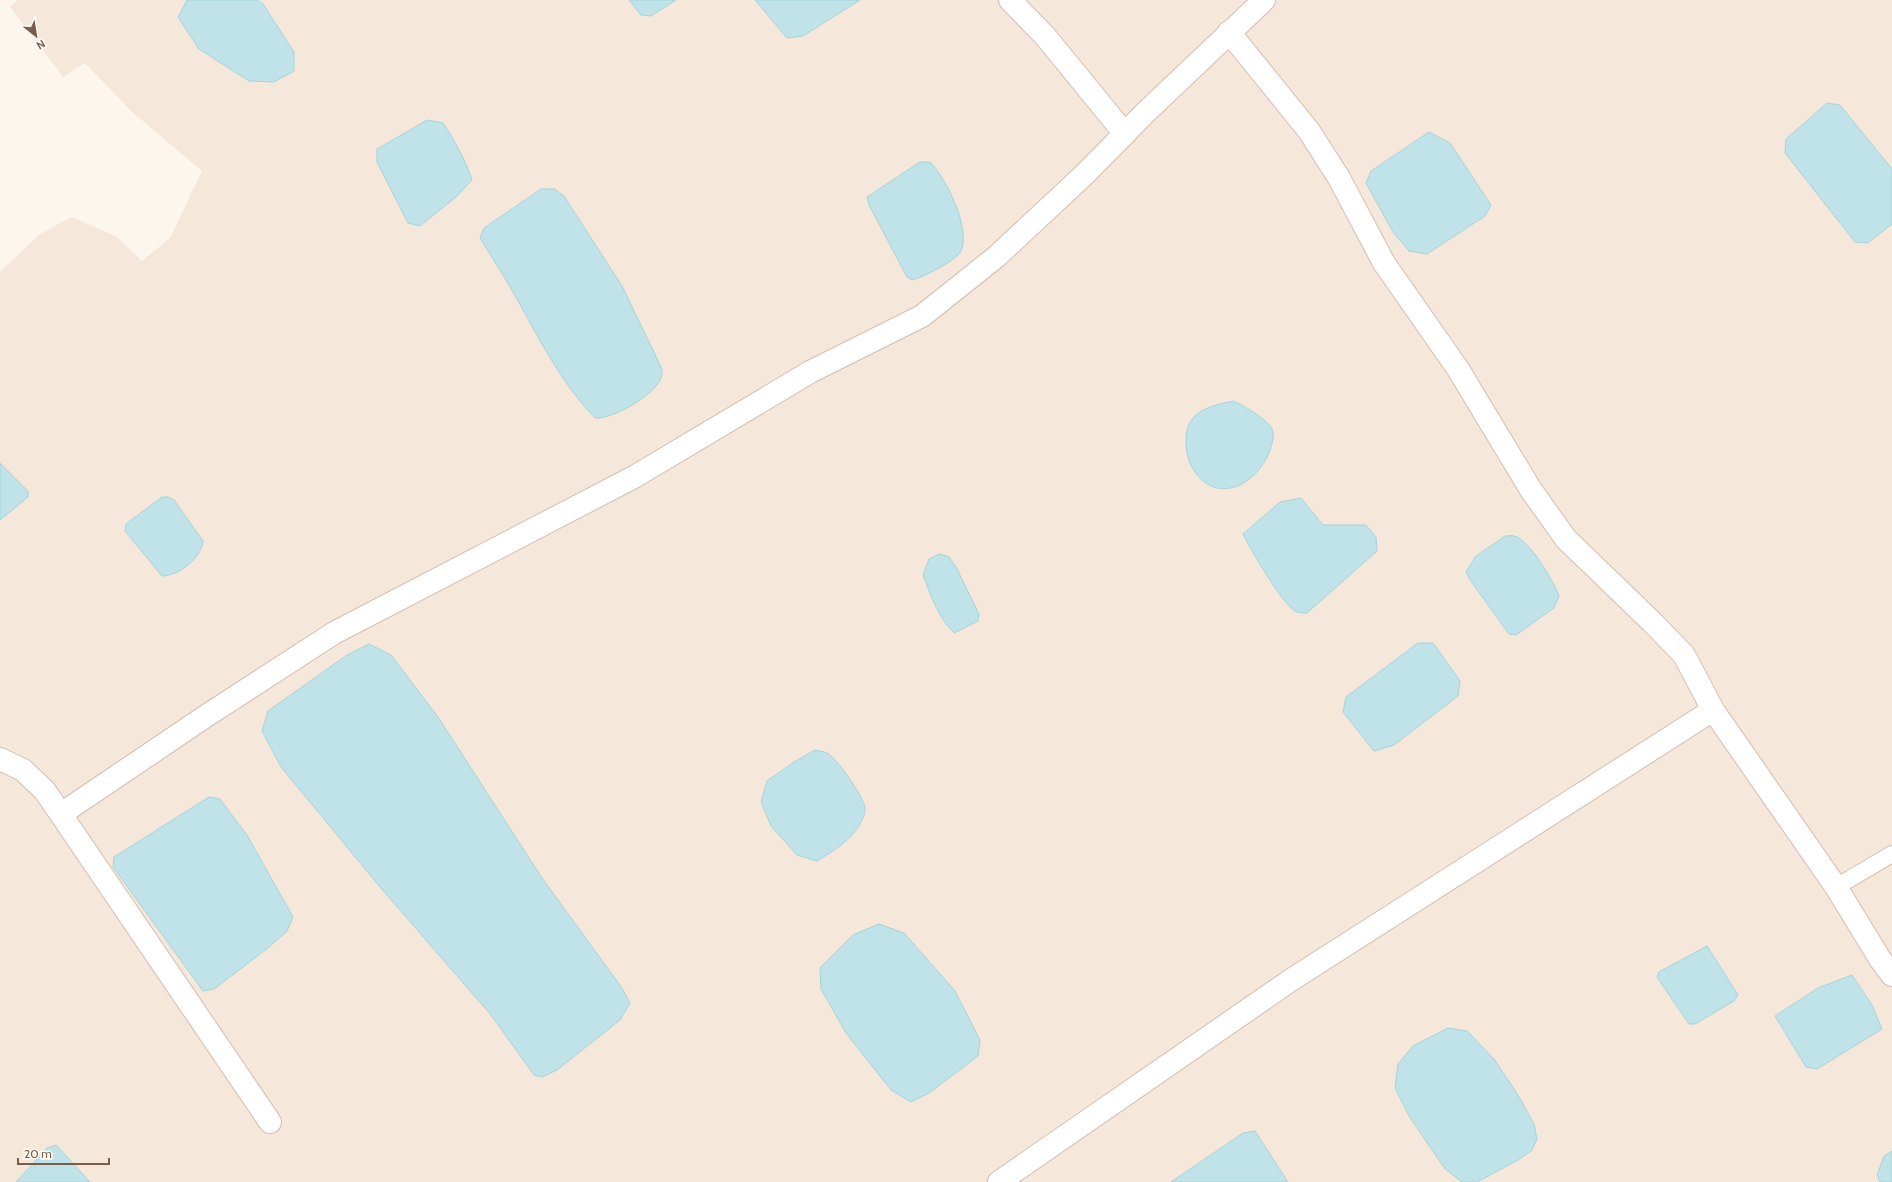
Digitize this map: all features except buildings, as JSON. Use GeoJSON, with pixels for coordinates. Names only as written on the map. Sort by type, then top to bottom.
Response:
{"type":"FeatureCollection","features":[{"type":"Feature","properties":{"kind":"street"},"geometry":{"type":"LineString","coordinates":[[1010,0],[1045,36],[1125,134]]}},
{"type":"Feature","properties":{"kind":"street"},"geometry":{"type":"LineString","coordinates":[[61,814],[206,716],[334,633],[634,477],[810,372],[922,316],[996,257],[1085,174],[1229,32],[1264,0]]}},
{"type":"Feature","properties":{"kind":"street"},"geometry":{"type":"LineString","coordinates":[[1229,32],[1309,131],[1339,178],[1384,262],[1458,369],[1531,490],[1566,539],[1684,655],[1713,710],[1836,888],[1880,960],[1892,975]]}},
{"type":"Feature","properties":{"kind":"street"},"geometry":{"type":"LineString","coordinates":[[999,1182],[1291,980],[1713,710]]}},
{"type":"Feature","properties":{"kind":"street"},"geometry":{"type":"LineString","coordinates":[[0,759],[23,770],[45,791],[270,1122]]}},
{"type":"Feature","properties":{"kind":"lane"},"geometry":{"type":"LineString","coordinates":[[1836,888],[1892,854]]}},
{"type":"Feature","properties":{"kind":"shaded area"},"geometry":{"type":"Polygon","coordinates":[[[18,0],[1892,0],[1892,1182],[0,1182],[0,272],[40,234],[72,217],[117,237],[142,261],[170,238],[202,171],[132,112],[85,63],[63,77],[10,7],[18,0]]]}},
{"type":"Feature","properties":{"kind":"water"},"geometry":{"type":"Polygon","coordinates":[[[187,0],[257,0],[263,4],[294,52],[294,71],[274,82],[249,81],[199,49],[178,17],[187,0]]]}},
{"type":"Feature","properties":{"kind":"water"},"geometry":{"type":"Polygon","coordinates":[[[629,0],[676,0],[651,16],[641,15],[629,0]]]}},
{"type":"Feature","properties":{"kind":"water"},"geometry":{"type":"Polygon","coordinates":[[[755,0],[860,0],[803,36],[787,38],[755,0]]]}},
{"type":"Feature","properties":{"kind":"water"},"geometry":{"type":"Polygon","coordinates":[[[1827,103],[1840,105],[1892,169],[1892,224],[1868,243],[1855,242],[1785,153],[1786,139],[1827,103]]]}},
{"type":"Feature","properties":{"kind":"water"},"geometry":{"type":"Polygon","coordinates":[[[427,120],[443,123],[459,150],[472,180],[456,197],[420,226],[408,223],[377,162],[377,149],[427,120]]]}},
{"type":"Feature","properties":{"kind":"water"},"geometry":{"type":"Polygon","coordinates":[[[1429,132],[1450,143],[1491,205],[1485,216],[1427,254],[1409,251],[1393,232],[1366,183],[1371,171],[1429,132]]]}},
{"type":"Feature","properties":{"kind":"water"},"geometry":{"type":"Polygon","coordinates":[[[920,162],[930,162],[943,179],[960,217],[963,230],[963,241],[961,251],[953,259],[931,272],[912,280],[907,277],[869,205],[867,197],[920,162]]]}},
{"type":"Feature","properties":{"kind":"water"},"geometry":{"type":"Polygon","coordinates":[[[541,189],[555,189],[564,196],[622,286],[662,369],[661,378],[650,392],[642,399],[612,415],[595,418],[572,391],[562,377],[480,238],[484,228],[541,189]]]}},
{"type":"Feature","properties":{"kind":"water"},"geometry":{"type":"Polygon","coordinates":[[[1233,401],[1265,421],[1272,429],[1273,440],[1263,464],[1254,475],[1244,483],[1232,488],[1220,489],[1209,485],[1199,477],[1190,463],[1186,448],[1187,432],[1189,424],[1200,412],[1215,405],[1233,401]]]}},
{"type":"Feature","properties":{"kind":"water"},"geometry":{"type":"Polygon","coordinates":[[[0,463],[28,491],[28,497],[0,520],[0,463]]]}},
{"type":"Feature","properties":{"kind":"water"},"geometry":{"type":"Polygon","coordinates":[[[162,497],[168,497],[174,500],[203,541],[202,547],[194,560],[175,573],[162,576],[125,531],[126,524],[162,497]]]}},
{"type":"Feature","properties":{"kind":"water"},"geometry":{"type":"Polygon","coordinates":[[[1301,498],[1323,525],[1366,525],[1376,537],[1377,551],[1307,613],[1299,613],[1289,606],[1259,563],[1243,534],[1280,502],[1301,498]]]}},
{"type":"Feature","properties":{"kind":"water"},"geometry":{"type":"Polygon","coordinates":[[[1505,536],[1514,536],[1527,545],[1547,572],[1559,596],[1554,608],[1516,635],[1509,634],[1470,580],[1466,572],[1476,556],[1505,536]]]}},
{"type":"Feature","properties":{"kind":"water"},"geometry":{"type":"Polygon","coordinates":[[[939,554],[949,557],[956,567],[979,614],[978,621],[954,633],[939,613],[923,575],[929,559],[939,554]]]}},
{"type":"Feature","properties":{"kind":"water"},"geometry":{"type":"Polygon","coordinates":[[[1418,643],[1433,643],[1460,681],[1458,696],[1394,745],[1374,751],[1343,712],[1346,697],[1418,643]]]}},
{"type":"Feature","properties":{"kind":"water"},"geometry":{"type":"Polygon","coordinates":[[[369,644],[391,655],[438,717],[542,878],[622,988],[630,1003],[620,1020],[557,1070],[542,1077],[534,1075],[491,1015],[380,887],[281,767],[262,731],[268,711],[347,655],[369,644]]]}},
{"type":"Feature","properties":{"kind":"water"},"geometry":{"type":"Polygon","coordinates":[[[815,750],[827,753],[837,762],[860,795],[865,808],[863,818],[854,833],[842,844],[817,861],[797,855],[771,826],[761,802],[767,781],[794,762],[815,750]]]}},
{"type":"Feature","properties":{"kind":"water"},"geometry":{"type":"Polygon","coordinates":[[[209,797],[220,799],[247,835],[293,917],[287,931],[268,948],[214,989],[203,991],[113,867],[114,857],[209,797]]]}},
{"type":"Feature","properties":{"kind":"water"},"geometry":{"type":"Polygon","coordinates":[[[879,924],[904,933],[955,991],[980,1040],[978,1056],[929,1093],[911,1102],[891,1090],[846,1033],[821,989],[820,968],[853,935],[879,924]]]}},
{"type":"Feature","properties":{"kind":"water"},"geometry":{"type":"Polygon","coordinates":[[[1707,946],[1738,995],[1734,1001],[1695,1024],[1689,1024],[1657,977],[1659,972],[1707,946]]]}},
{"type":"Feature","properties":{"kind":"water"},"geometry":{"type":"Polygon","coordinates":[[[1852,975],[1872,1005],[1882,1029],[1817,1069],[1806,1067],[1775,1016],[1818,988],[1852,975]]]}},
{"type":"Feature","properties":{"kind":"water"},"geometry":{"type":"Polygon","coordinates":[[[1448,1028],[1467,1031],[1494,1059],[1518,1095],[1534,1124],[1537,1139],[1532,1150],[1520,1159],[1477,1182],[1462,1182],[1445,1169],[1409,1116],[1395,1088],[1398,1064],[1413,1046],[1448,1028]]]}},
{"type":"Feature","properties":{"kind":"water"},"geometry":{"type":"Polygon","coordinates":[[[1255,1131],[1288,1182],[1171,1182],[1243,1133],[1255,1131]]]}},
{"type":"Feature","properties":{"kind":"water"},"geometry":{"type":"Polygon","coordinates":[[[56,1145],[90,1182],[16,1182],[47,1148],[56,1145]]]}},
{"type":"Feature","properties":{"kind":"water"},"geometry":{"type":"Polygon","coordinates":[[[1892,1151],[1892,1182],[1880,1182],[1877,1175],[1884,1156],[1892,1151]]]}}]}
